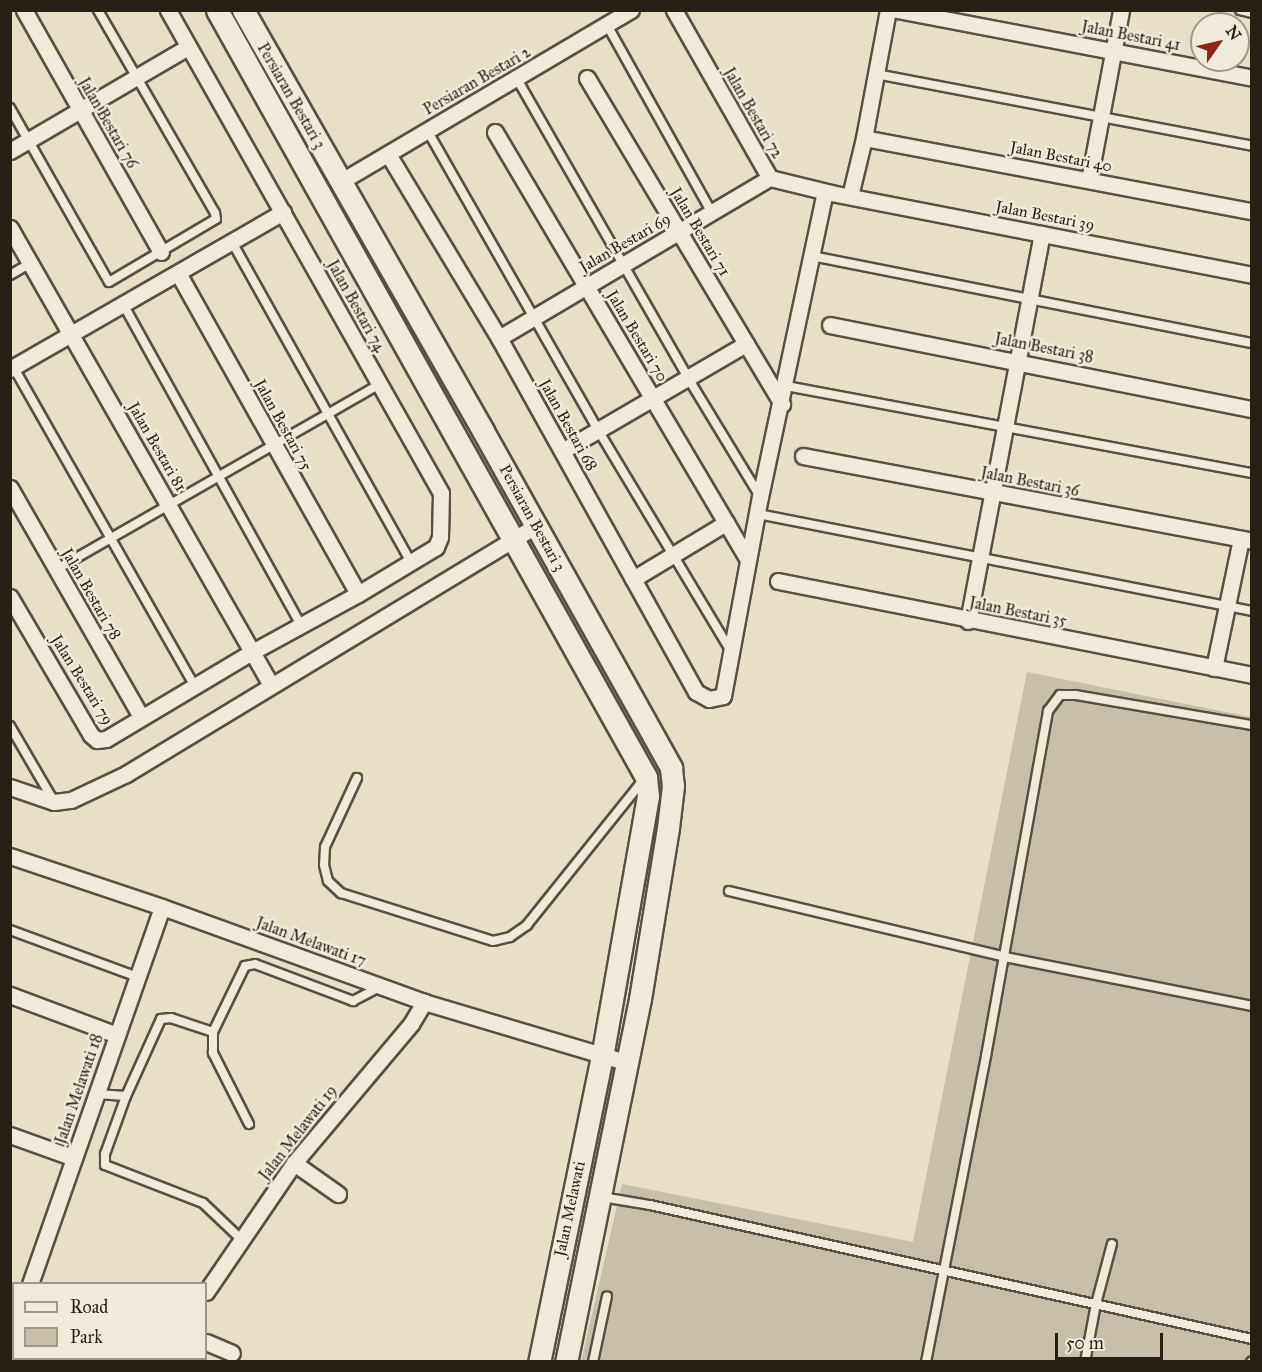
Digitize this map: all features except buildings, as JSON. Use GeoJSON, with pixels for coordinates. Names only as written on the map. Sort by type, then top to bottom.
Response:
{"type":"FeatureCollection","features":[{"type":"Feature","properties":{"kind":"street","name":"Jalan Bestari 76"},"geometry":{"type":"LineString","coordinates":[[24,10],[161,252]]}},
{"type":"Feature","properties":{"kind":"street","name":"Jalan Bestari 74"},"geometry":{"type":"LineString","coordinates":[[168,10],[441,493],[443,503],[440,537],[436,547],[358,594],[252,652]]}},
{"type":"Feature","properties":{"kind":"street","name":"Persiaran Bestari 3"},"geometry":{"type":"LineString","coordinates":[[217,10],[646,777],[648,796],[602,1056]]}},
{"type":"Feature","properties":{"kind":"street","name":"Persiaran Bestari 3"},"geometry":{"type":"LineString","coordinates":[[243,10],[671,768],[673,786],[668,828],[628,1063]]}},
{"type":"Feature","properties":{"kind":"street","name":"Persiaran Bestari 2"},"geometry":{"type":"LineString","coordinates":[[340,182],[631,10]]}},
{"type":"Feature","properties":{"kind":"street","name":"Jalan Bestari 72"},"geometry":{"type":"LineString","coordinates":[[674,10],[770,178],[828,193]]}},
{"type":"Feature","properties":{"kind":"street"},"geometry":{"type":"LineString","coordinates":[[850,196],[864,138],[888,10]]}},
{"type":"Feature","properties":{"kind":"street","name":"Jalan Bestari 41"},"geometry":{"type":"LineString","coordinates":[[897,10],[1251,78]]}},
{"type":"Feature","properties":{"kind":"street"},"geometry":{"type":"LineString","coordinates":[[1089,180],[1121,10]]}},
{"type":"Feature","properties":{"kind":"street"},"geometry":{"type":"LineString","coordinates":[[10,151],[188,47]]}},
{"type":"Feature","properties":{"kind":"street","name":"Jalan Bestari 71"},"geometry":{"type":"LineString","coordinates":[[587,78],[782,404]]}},
{"type":"Feature","properties":{"kind":"street","name":"Jalan Bestari 70"},"geometry":{"type":"LineString","coordinates":[[495,132],[748,559]]}},
{"type":"Feature","properties":{"kind":"street","name":"Jalan Bestari 40"},"geometry":{"type":"LineString","coordinates":[[864,138],[1251,211]]}},
{"type":"Feature","properties":{"kind":"street","name":"Jalan Bestari 68"},"geometry":{"type":"LineString","coordinates":[[388,154],[499,338],[696,692],[709,699],[723,696],[731,652]]}},
{"type":"Feature","properties":{"kind":"street","name":"Jalan Bestari 69"},"geometry":{"type":"LineString","coordinates":[[499,338],[770,178]]}},
{"type":"Feature","properties":{"kind":"street"},"geometry":{"type":"LineString","coordinates":[[731,652],[760,497],[786,386],[812,256],[828,193]]}},
{"type":"Feature","properties":{"kind":"street","name":"Jalan Bestari 39"},"geometry":{"type":"LineString","coordinates":[[828,193],[1251,275]]}},
{"type":"Feature","properties":{"kind":"street"},"geometry":{"type":"LineString","coordinates":[[12,369],[283,212]]}},
{"type":"Feature","properties":{"kind":"street","name":"Jalan Bestari 81"},"geometry":{"type":"LineString","coordinates":[[10,228],[271,685]]}},
{"type":"Feature","properties":{"kind":"street"},"geometry":{"type":"LineString","coordinates":[[968,621],[1042,234]]}},
{"type":"Feature","properties":{"kind":"street","name":"Jalan Bestari 75"},"geometry":{"type":"LineString","coordinates":[[178,273],[358,594]]}},
{"type":"Feature","properties":{"kind":"street","name":"Jalan Bestari 38"},"geometry":{"type":"LineString","coordinates":[[830,325],[1018,360],[1251,409]]}},
{"type":"Feature","properties":{"kind":"street"},"geometry":{"type":"LineString","coordinates":[[562,451],[746,344]]}},
{"type":"Feature","properties":{"kind":"street","name":"Jalan Bestari 36"},"geometry":{"type":"LineString","coordinates":[[803,456],[1246,540]]}},
{"type":"Feature","properties":{"kind":"street","name":"Jalan Bestari 78"},"geometry":{"type":"LineString","coordinates":[[10,488],[141,717]]}},
{"type":"Feature","properties":{"kind":"street"},"geometry":{"type":"LineString","coordinates":[[633,579],[726,523]]}},
{"type":"Feature","properties":{"kind":"street"},"geometry":{"type":"LineString","coordinates":[[10,787],[54,802],[71,800],[126,774],[536,526]]}},
{"type":"Feature","properties":{"kind":"street"},"geometry":{"type":"LineString","coordinates":[[1214,668],[1227,606],[1246,540]]}},
{"type":"Feature","properties":{"kind":"street","name":"Jalan Bestari 35"},"geometry":{"type":"LineString","coordinates":[[778,581],[968,621],[1251,675]]}},
{"type":"Feature","properties":{"kind":"street","name":"Jalan Bestari 79"},"geometry":{"type":"LineString","coordinates":[[11,597],[91,735],[97,740],[106,739],[252,652]]}},
{"type":"Feature","properties":{"kind":"street","name":"Jalan Melawati 17"},"geometry":{"type":"LineString","coordinates":[[10,856],[162,907],[424,1002],[628,1063]]}},
{"type":"Feature","properties":{"kind":"street","name":"Jalan Melawati 18"},"geometry":{"type":"LineString","coordinates":[[31,1282],[162,907]]}},
{"type":"Feature","properties":{"kind":"street"},"geometry":{"type":"LineString","coordinates":[[10,995],[117,1035]]}},
{"type":"Feature","properties":{"kind":"street","name":"Jalan Melawati 19"},"geometry":{"type":"LineString","coordinates":[[207,1290],[294,1163],[411,1024],[424,1002]]}},
{"type":"Feature","properties":{"kind":"street","name":"Jalan Melawati"},"geometry":{"type":"LineString","coordinates":[[539,1362],[602,1056]]}},
{"type":"Feature","properties":{"kind":"street","name":"Jalan Melawati"},"geometry":{"type":"LineString","coordinates":[[566,1362],[628,1063]]}},
{"type":"Feature","properties":{"kind":"street"},"geometry":{"type":"LineString","coordinates":[[10,1135],[74,1158]]}},
{"type":"Feature","properties":{"kind":"street"},"geometry":{"type":"LineString","coordinates":[[294,1163],[338,1194]]}},
{"type":"Feature","properties":{"kind":"street"},"geometry":{"type":"LineString","coordinates":[[207,1342],[232,1353]]}},
{"type":"Feature","properties":{"kind":"lane"},"geometry":{"type":"LineString","coordinates":[[10,108],[109,282],[216,219],[215,213],[98,10]]}},
{"type":"Feature","properties":{"kind":"lane"},"geometry":{"type":"LineString","coordinates":[[1240,10],[1251,13]]}},
{"type":"Feature","properties":{"kind":"lane"},"geometry":{"type":"LineString","coordinates":[[607,25],[712,213]]}},
{"type":"Feature","properties":{"kind":"lane"},"geometry":{"type":"LineString","coordinates":[[876,74],[1251,147]]}},
{"type":"Feature","properties":{"kind":"lane"},"geometry":{"type":"LineString","coordinates":[[517,79],[688,378],[760,497]]}},
{"type":"Feature","properties":{"kind":"lane"},"geometry":{"type":"LineString","coordinates":[[427,130],[598,430],[731,652]]}},
{"type":"Feature","properties":{"kind":"lane"},"geometry":{"type":"LineString","coordinates":[[232,242],[411,562]]}},
{"type":"Feature","properties":{"kind":"lane"},"geometry":{"type":"LineString","coordinates":[[812,256],[1251,344]]}},
{"type":"Feature","properties":{"kind":"lane"},"geometry":{"type":"LineString","coordinates":[[10,275],[31,263]]}},
{"type":"Feature","properties":{"kind":"lane"},"geometry":{"type":"LineString","coordinates":[[123,304],[301,625]]}},
{"type":"Feature","properties":{"kind":"lane"},"geometry":{"type":"LineString","coordinates":[[12,369],[112,537],[194,685]]}},
{"type":"Feature","properties":{"kind":"lane"},"geometry":{"type":"LineString","coordinates":[[57,569],[380,384]]}},
{"type":"Feature","properties":{"kind":"lane"},"geometry":{"type":"LineString","coordinates":[[786,386],[1251,472]]}},
{"type":"Feature","properties":{"kind":"lane"},"geometry":{"type":"LineString","coordinates":[[758,514],[1251,611]]}},
{"type":"Feature","properties":{"kind":"lane"},"geometry":{"type":"LineString","coordinates":[[926,1362],[1005,957],[1048,711],[1060,695],[1077,695],[1251,725]]}},
{"type":"Feature","properties":{"kind":"lane"},"geometry":{"type":"LineString","coordinates":[[10,726],[54,802]]}},
{"type":"Feature","properties":{"kind":"lane"},"geometry":{"type":"LineString","coordinates":[[357,778],[325,846],[324,865],[328,881],[341,893],[494,941],[510,937],[527,925],[646,777]]}},
{"type":"Feature","properties":{"kind":"lane"},"geometry":{"type":"LineString","coordinates":[[729,891],[1005,957],[1251,1006]]}},
{"type":"Feature","properties":{"kind":"lane"},"geometry":{"type":"LineString","coordinates":[[10,930],[138,977]]}},
{"type":"Feature","properties":{"kind":"lane"},"geometry":{"type":"LineString","coordinates":[[249,1125],[213,1053],[213,1032],[241,970],[250,964],[353,1001],[380,987]]}},
{"type":"Feature","properties":{"kind":"lane"},"geometry":{"type":"LineString","coordinates":[[213,1032],[171,1018],[161,1019],[126,1096],[105,1154],[105,1164],[203,1203],[241,1239]]}},
{"type":"Feature","properties":{"kind":"lane"},"geometry":{"type":"LineString","coordinates":[[96,1094],[126,1096]]}},
{"type":"Feature","properties":{"kind":"lane"},"geometry":{"type":"LineString","coordinates":[[601,1197],[650,1205],[1251,1339]]}},
{"type":"Feature","properties":{"kind":"lane"},"geometry":{"type":"LineString","coordinates":[[1084,1362],[1112,1244]]}},
{"type":"Feature","properties":{"kind":"lane"},"geometry":{"type":"LineString","coordinates":[[593,1362],[608,1296]]}},
{"type":"Feature","properties":{"kind":"green space"},"geometry":{"type":"Polygon","coordinates":[[[1027,672],[1251,717],[1251,1361],[581,1362],[622,1184],[913,1242],[1027,672]]]}}]}
